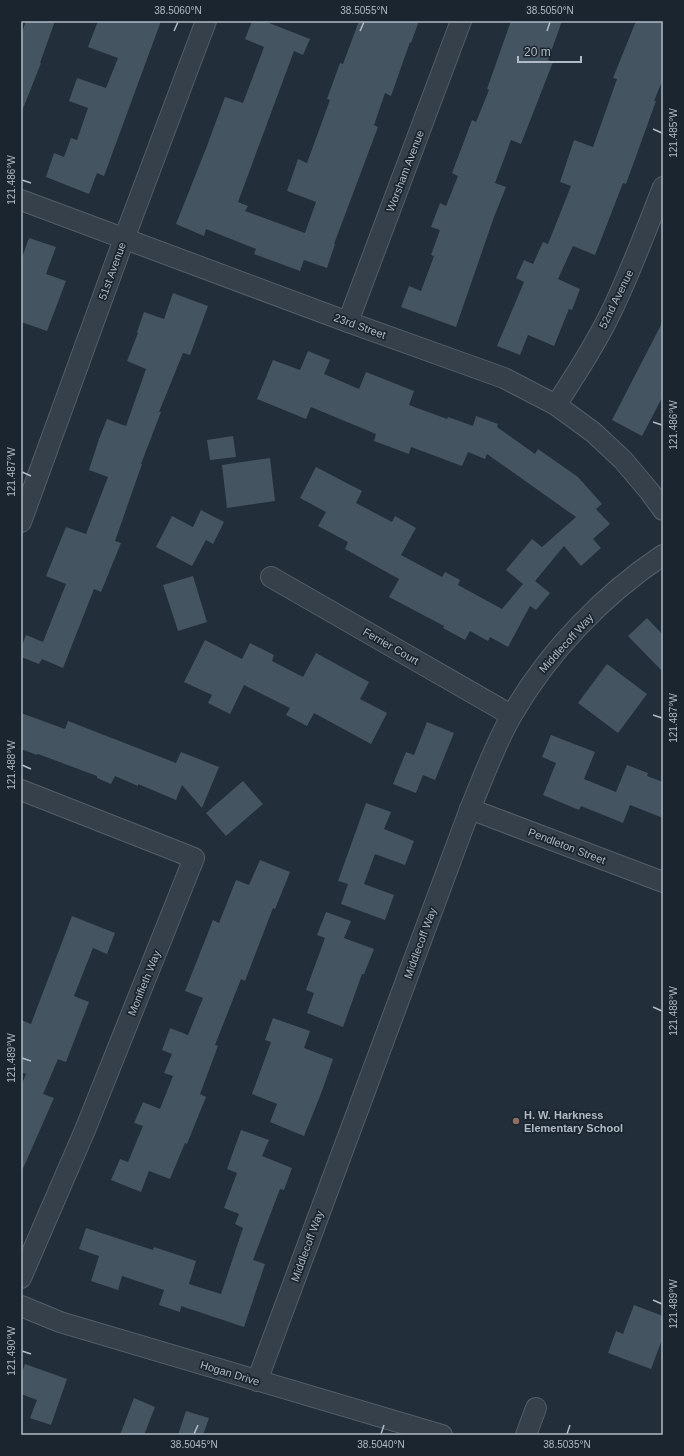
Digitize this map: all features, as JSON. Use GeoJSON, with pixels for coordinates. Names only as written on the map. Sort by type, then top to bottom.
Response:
{"type":"FeatureCollection","features":[{"type":"Feature","properties":{"kind":"street","name":"51st Avenue"},"geometry":{"type":"LineString","coordinates":[[21,522],[124,239],[206,21]]}},
{"type":"Feature","properties":{"kind":"street","name":"Worsham Avenue"},"geometry":{"type":"LineString","coordinates":[[348,322],[461,21]]}},
{"type":"Feature","properties":{"kind":"street","name":"52nd Avenue"},"geometry":{"type":"LineString","coordinates":[[556,405],[582,365],[612,310],[637,256],[663,187]]}},
{"type":"Feature","properties":{"kind":"street","name":"23rd Street"},"geometry":{"type":"LineString","coordinates":[[21,200],[348,322],[504,378],[556,405],[593,432],[623,460],[663,510]]}},
{"type":"Feature","properties":{"kind":"street","name":"Middlecoff Way"},"geometry":{"type":"LineString","coordinates":[[257,1381],[470,809],[490,759],[511,715],[548,660],[604,600],[663,555]]}},
{"type":"Feature","properties":{"kind":"street","name":"Ferrier Court"},"geometry":{"type":"LineString","coordinates":[[271,577],[511,715]]}},
{"type":"Feature","properties":{"kind":"street","name":"Monifieth Way"},"geometry":{"type":"LineString","coordinates":[[21,790],[194,858],[85,1130],[21,1278]]}},
{"type":"Feature","properties":{"kind":"street","name":"Pendleton Street"},"geometry":{"type":"LineString","coordinates":[[470,809],[663,882]]}},
{"type":"Feature","properties":{"kind":"street","name":"Hogan Drive"},"geometry":{"type":"LineString","coordinates":[[21,1306],[60,1322],[442,1435]]}},
{"type":"Feature","properties":{"kind":"street"},"geometry":{"type":"LineString","coordinates":[[526,1435],[536,1408]]}},
{"type":"Feature","properties":{"kind":"building"},"geometry":{"type":"Polygon","coordinates":[[[26,21],[55,21],[41,63],[22,111],[21,35],[26,21]]]}},
{"type":"Feature","properties":{"kind":"building"},"geometry":{"type":"Polygon","coordinates":[[[98,21],[161,21],[104,176],[97,173],[89,194],[46,177],[54,153],[64,157],[71,138],[77,140],[88,108],[69,101],[77,78],[106,88],[118,58],[88,47],[98,21]]]}},
{"type":"Feature","properties":{"kind":"building"},"geometry":{"type":"Polygon","coordinates":[[[252,21],[264,21],[310,39],[303,55],[294,51],[238,202],[248,206],[245,211],[305,233],[316,202],[287,191],[298,159],[307,163],[330,100],[327,99],[340,63],[343,64],[359,21],[419,21],[391,96],[385,93],[374,125],[378,127],[334,244],[327,268],[304,260],[300,271],[254,254],[256,249],[206,229],[204,236],[176,224],[225,97],[243,103],[264,47],[245,39],[252,21]]]}},
{"type":"Feature","properties":{"kind":"building"},"geometry":{"type":"Polygon","coordinates":[[[511,21],[562,21],[548,60],[553,62],[521,144],[511,140],[495,183],[506,187],[494,217],[456,327],[401,307],[409,286],[421,291],[434,256],[431,255],[440,230],[431,227],[440,203],[446,206],[458,176],[452,173],[472,120],[476,122],[489,90],[487,89],[511,21]]]}},
{"type":"Feature","properties":{"kind":"building"},"geometry":{"type":"Polygon","coordinates":[[[636,21],[663,21],[663,79],[654,101],[656,101],[626,184],[623,183],[595,255],[573,246],[558,279],[580,289],[572,310],[569,309],[554,346],[528,335],[520,355],[497,346],[524,282],[516,278],[524,260],[533,264],[543,242],[548,244],[571,186],[560,182],[574,140],[593,147],[617,79],[613,78],[636,21]]]}},
{"type":"Feature","properties":{"kind":"building"},"geometry":{"type":"Polygon","coordinates":[[[29,238],[56,247],[46,274],[66,281],[47,331],[21,322],[21,260],[29,238]]]}},
{"type":"Feature","properties":{"kind":"building"},"geometry":{"type":"Polygon","coordinates":[[[173,293],[208,306],[190,355],[183,353],[159,412],[161,412],[141,464],[115,541],[121,543],[101,592],[94,589],[63,668],[42,659],[39,664],[21,657],[21,648],[26,635],[43,642],[66,584],[46,576],[66,527],[86,534],[108,477],[89,470],[107,419],[126,426],[146,369],[127,361],[138,333],[137,332],[144,312],[164,319],[173,293]]]}},
{"type":"Feature","properties":{"kind":"building"},"geometry":{"type":"Polygon","coordinates":[[[663,321],[663,396],[642,436],[612,420],[663,321]]]}},
{"type":"Feature","properties":{"kind":"building"},"geometry":{"type":"Polygon","coordinates":[[[308,351],[330,360],[324,374],[359,389],[366,372],[414,391],[409,405],[447,419],[448,417],[473,426],[476,416],[498,424],[497,427],[535,454],[538,449],[578,477],[602,504],[596,509],[610,524],[593,539],[601,548],[581,566],[564,546],[535,581],[550,593],[536,610],[530,606],[508,647],[490,637],[488,641],[470,631],[465,640],[443,628],[444,626],[389,597],[399,579],[345,549],[348,542],[318,526],[326,512],[300,498],[316,467],[362,491],[356,503],[392,522],[395,516],[416,528],[401,555],[442,577],[445,572],[460,580],[458,585],[502,609],[523,584],[506,570],[532,539],[542,547],[576,517],[487,454],[485,459],[468,452],[462,466],[411,447],[409,454],[374,441],[376,434],[311,407],[306,419],[257,399],[273,360],[300,370],[308,351]]]}},
{"type":"Feature","properties":{"kind":"building"},"geometry":{"type":"Polygon","coordinates":[[[233,436],[236,457],[210,460],[207,440],[233,436]]]}},
{"type":"Feature","properties":{"kind":"building"},"geometry":{"type":"Polygon","coordinates":[[[270,458],[275,501],[227,508],[222,465],[270,458]]]}},
{"type":"Feature","properties":{"kind":"building"},"geometry":{"type":"Polygon","coordinates":[[[201,510],[224,522],[213,544],[206,540],[192,566],[156,547],[172,516],[193,527],[201,510]]]}},
{"type":"Feature","properties":{"kind":"building"},"geometry":{"type":"Polygon","coordinates":[[[193,576],[207,622],[178,631],[163,585],[193,576]]]}},
{"type":"Feature","properties":{"kind":"building"},"geometry":{"type":"Polygon","coordinates":[[[647,618],[663,635],[663,672],[628,636],[647,618]]]}},
{"type":"Feature","properties":{"kind":"building"},"geometry":{"type":"Polygon","coordinates":[[[205,640],[242,659],[250,643],[274,655],[272,661],[303,677],[316,653],[369,682],[360,699],[387,713],[371,744],[314,713],[307,726],[286,715],[290,708],[244,685],[230,714],[208,703],[212,695],[184,682],[205,640]]]}},
{"type":"Feature","properties":{"kind":"building"},"geometry":{"type":"Polygon","coordinates":[[[607,664],[647,694],[618,733],[578,703],[607,664]]]}},
{"type":"Feature","properties":{"kind":"building"},"geometry":{"type":"Polygon","coordinates":[[[21,713],[65,729],[68,721],[176,763],[181,752],[219,767],[202,808],[182,785],[176,800],[115,776],[111,784],[97,778],[97,776],[21,749],[21,713]]]}},
{"type":"Feature","properties":{"kind":"building"},"geometry":{"type":"Polygon","coordinates":[[[427,722],[454,733],[435,780],[423,775],[416,793],[393,784],[406,752],[414,755],[427,722]]]}},
{"type":"Feature","properties":{"kind":"building"},"geometry":{"type":"Polygon","coordinates":[[[551,735],[595,752],[584,779],[616,792],[627,765],[648,773],[647,776],[663,782],[663,818],[630,805],[623,823],[581,806],[579,810],[543,795],[556,763],[542,757],[551,735]]]}},
{"type":"Feature","properties":{"kind":"building"},"geometry":{"type":"Polygon","coordinates":[[[243,781],[263,804],[226,836],[206,813],[243,781]]]}},
{"type":"Feature","properties":{"kind":"building"},"geometry":{"type":"Polygon","coordinates":[[[366,803],[391,812],[384,829],[414,841],[405,865],[375,854],[364,884],[394,895],[385,920],[341,904],[348,884],[338,881],[366,803]]]}},
{"type":"Feature","properties":{"kind":"building"},"geometry":{"type":"Polygon","coordinates":[[[260,860],[290,872],[275,909],[273,908],[245,981],[241,979],[215,1045],[218,1046],[200,1094],[206,1097],[187,1144],[185,1143],[170,1179],[149,1171],[141,1192],[111,1180],[120,1159],[128,1162],[143,1126],[134,1123],[143,1102],[160,1109],[173,1076],[164,1073],[172,1054],[162,1050],[170,1028],[188,1035],[203,998],[185,991],[213,920],[219,923],[236,880],[249,885],[260,860]]]}},
{"type":"Feature","properties":{"kind":"building"},"geometry":{"type":"Polygon","coordinates":[[[326,912],[351,921],[344,938],[374,949],[364,974],[362,974],[343,1027],[307,1013],[314,993],[306,990],[325,938],[317,935],[326,912]]]}},
{"type":"Feature","properties":{"kind":"building"},"geometry":{"type":"Polygon","coordinates":[[[72,916],[115,933],[107,954],[93,948],[74,996],[89,1002],[66,1062],[58,1059],[43,1094],[54,1098],[21,1173],[21,1086],[26,1074],[21,1072],[21,1020],[31,1024],[72,916]]]}},
{"type":"Feature","properties":{"kind":"building"},"geometry":{"type":"Polygon","coordinates":[[[273,1018],[310,1031],[304,1048],[333,1059],[304,1136],[270,1122],[277,1104],[252,1094],[271,1042],[265,1040],[273,1018]]]}},
{"type":"Feature","properties":{"kind":"building"},"geometry":{"type":"Polygon","coordinates":[[[241,1130],[269,1140],[262,1156],[292,1168],[284,1190],[280,1189],[253,1260],[265,1264],[244,1327],[181,1306],[180,1312],[159,1305],[164,1290],[122,1276],[118,1290],[91,1281],[99,1256],[79,1249],[86,1228],[153,1250],[154,1247],[196,1261],[189,1284],[221,1294],[243,1228],[235,1224],[239,1214],[224,1208],[237,1173],[227,1169],[241,1130]]]}},
{"type":"Feature","properties":{"kind":"building"},"geometry":{"type":"Polygon","coordinates":[[[634,1305],[663,1316],[663,1337],[651,1369],[608,1353],[616,1331],[623,1334],[634,1305]]]}},
{"type":"Feature","properties":{"kind":"building"},"geometry":{"type":"Polygon","coordinates":[[[25,1364],[67,1379],[51,1425],[30,1418],[37,1400],[21,1394],[21,1375],[25,1364]]]}},
{"type":"Feature","properties":{"kind":"building"},"geometry":{"type":"Polygon","coordinates":[[[134,1398],[155,1407],[144,1435],[120,1435],[134,1398]]]}},
{"type":"Feature","properties":{"kind":"building"},"geometry":{"type":"Polygon","coordinates":[[[186,1411],[209,1418],[203,1435],[178,1435],[186,1411]]]}},
{"type":"Feature","properties":{"kind":"place","name":"H. W. Harkness Elementary School"},"geometry":{"type":"Point","coordinates":[516,1121]}}]}
